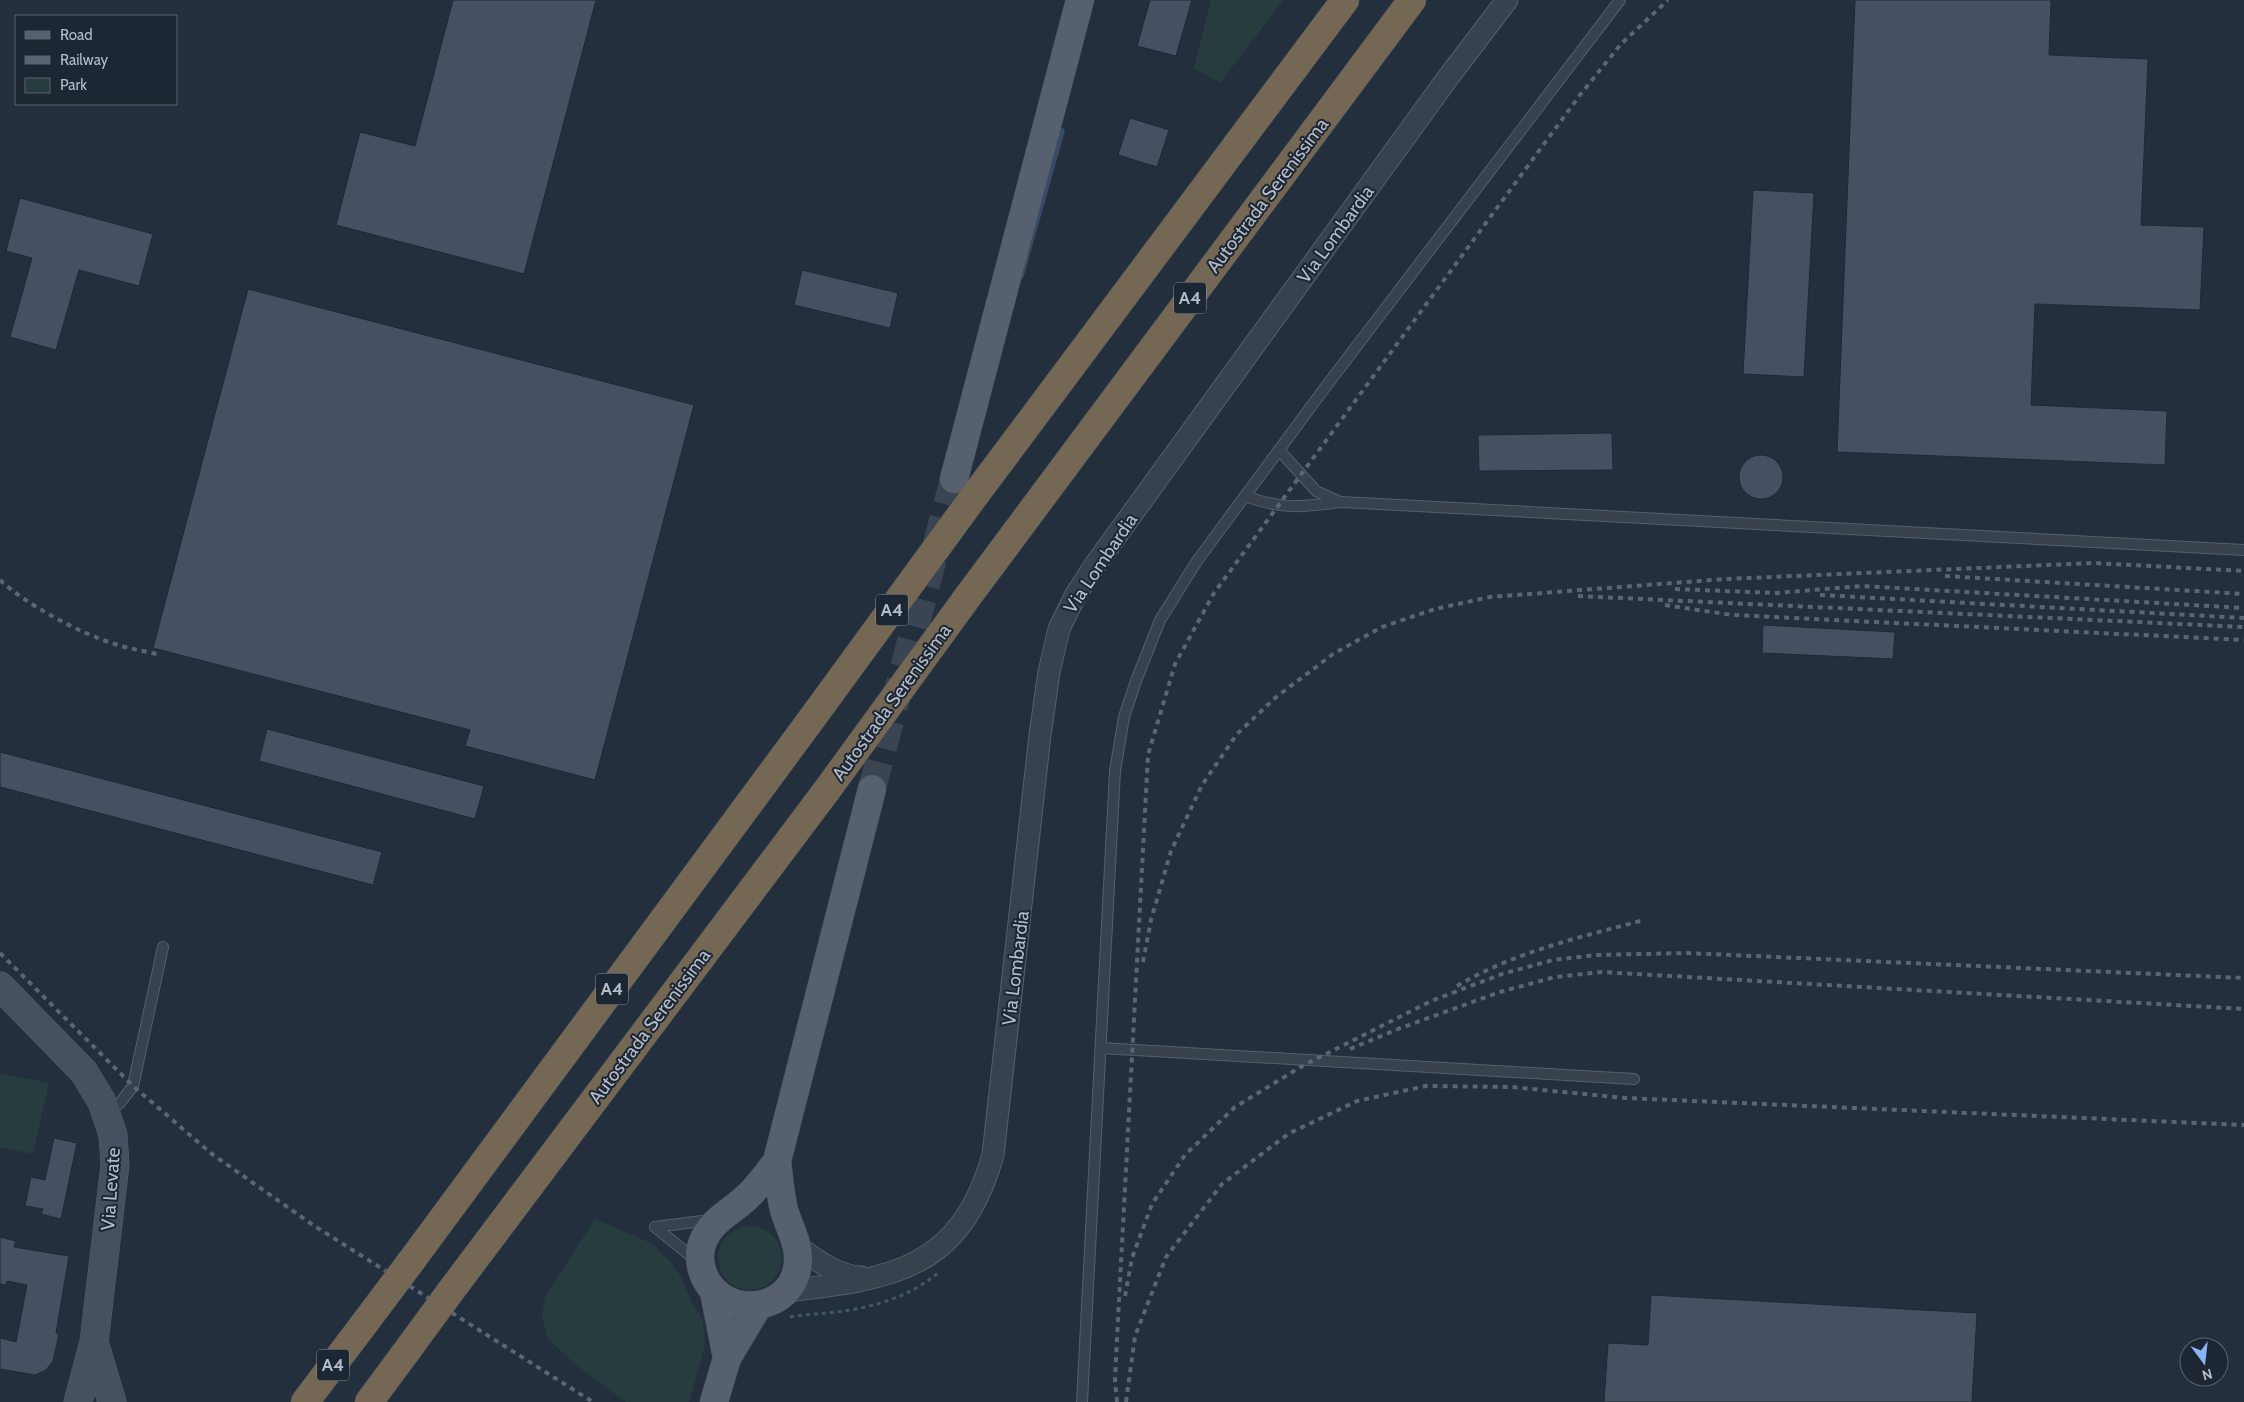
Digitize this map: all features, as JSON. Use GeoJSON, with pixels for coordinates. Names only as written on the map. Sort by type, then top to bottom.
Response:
{"type":"FeatureCollection","features":[{"type":"Feature","properties":{"kind":"highway","name":"A4"},"geometry":{"type":"LineString","coordinates":[[305,1402],[412,1260],[970,502],[1345,0]]}},
{"type":"Feature","properties":{"kind":"highway","name":"Autostrada Serenissima"},"geometry":{"type":"LineString","coordinates":[[369,1402],[827,790],[969,595],[1412,0]]}},
{"type":"Feature","properties":{"kind":"main road"},"geometry":{"type":"LineString","coordinates":[[954,480],[1080,0]]}},
{"type":"Feature","properties":{"kind":"main road"},"geometry":{"type":"LineString","coordinates":[[777,1161],[761,1183],[707,1231],[701,1247],[700,1264],[705,1280],[714,1292],[727,1301],[742,1306],[758,1306],[773,1300],[785,1291],[794,1278],[798,1262],[795,1239],[781,1195],[777,1161],[872,789]]}},
{"type":"Feature","properties":{"kind":"main road"},"geometry":{"type":"LineString","coordinates":[[725,1215],[749,1208],[766,1210],[780,1219],[795,1239]]}},
{"type":"Feature","properties":{"kind":"main road"},"geometry":{"type":"LineString","coordinates":[[714,1292],[727,1358]]}},
{"type":"Feature","properties":{"kind":"main road"},"geometry":{"type":"LineString","coordinates":[[714,1402],[727,1358],[758,1306]]}},
{"type":"Feature","properties":{"kind":"street","name":"Via Lombardia"},"geometry":{"type":"LineString","coordinates":[[785,1291],[879,1276],[905,1269],[928,1256],[949,1239],[967,1218],[980,1196],[993,1155],[1040,735],[1052,654],[1064,616],[1095,565],[1447,79],[1507,0]]}},
{"type":"Feature","properties":{"kind":"street","name":"Via Levate"},"geometry":{"type":"LineString","coordinates":[[0,986],[73,1059],[93,1085],[107,1113],[114,1142],[114,1165],[94,1342],[78,1402]]}},
{"type":"Feature","properties":{"kind":"street","name":"Via Lombardia"},"geometry":{"type":"LineString","coordinates":[[795,1239],[841,1273],[859,1277],[879,1276]]}},
{"type":"Feature","properties":{"kind":"street","name":"Via Levate"},"geometry":{"type":"LineString","coordinates":[[94,1342],[112,1402]]}},
{"type":"Feature","properties":{"kind":"lane"},"geometry":{"type":"LineString","coordinates":[[1082,1402],[1115,771],[1124,717],[1136,681],[1160,620],[1197,561],[1620,0]]}},
{"type":"Feature","properties":{"kind":"lane"},"geometry":{"type":"LineString","coordinates":[[1279,450],[1316,491],[1341,502]]}},
{"type":"Feature","properties":{"kind":"lane"},"geometry":{"type":"LineString","coordinates":[[1245,496],[1266,504],[1299,508],[1341,502],[2244,550]]}},
{"type":"Feature","properties":{"kind":"lane"},"geometry":{"type":"LineString","coordinates":[[107,1113],[120,1103],[133,1086],[162,946]]}},
{"type":"Feature","properties":{"kind":"lane"},"geometry":{"type":"LineString","coordinates":[[1101,1048],[1634,1079]]}},
{"type":"Feature","properties":{"kind":"lane"},"geometry":{"type":"LineString","coordinates":[[700,1264],[655,1227],[725,1215]]}},
{"type":"Feature","properties":{"kind":"green space"},"geometry":{"type":"Polygon","coordinates":[[[1211,0],[1283,0],[1220,83],[1194,68],[1211,0]]]}},
{"type":"Feature","properties":{"kind":"green space"},"geometry":{"type":"Polygon","coordinates":[[[0,1073],[49,1083],[33,1154],[0,1147],[0,1073]]]}},
{"type":"Feature","properties":{"kind":"green space"},"geometry":{"type":"Polygon","coordinates":[[[595,1219],[651,1243],[670,1261],[682,1278],[692,1303],[703,1320],[705,1345],[689,1402],[626,1402],[575,1364],[548,1339],[542,1318],[545,1297],[595,1219]]]}},
{"type":"Feature","properties":{"kind":"green space"},"geometry":{"type":"Polygon","coordinates":[[[744,1226],[756,1226],[773,1235],[780,1246],[782,1258],[780,1270],[773,1281],[756,1290],[744,1290],[732,1285],[723,1276],[718,1264],[718,1252],[723,1240],[732,1231],[744,1226]]]}},
{"type":"Feature","properties":{"kind":"building"},"geometry":{"type":"Polygon","coordinates":[[[453,0],[596,0],[524,274],[336,225],[360,132],[415,146],[453,0]]]}},
{"type":"Feature","properties":{"kind":"building"},"geometry":{"type":"Polygon","coordinates":[[[1150,0],[1192,0],[1176,56],[1137,46],[1150,0]]]}},
{"type":"Feature","properties":{"kind":"building"},"geometry":{"type":"Polygon","coordinates":[[[1855,0],[2051,0],[2049,55],[2148,59],[2141,225],[2204,227],[2200,310],[2035,304],[2031,405],[2167,411],[2165,465],[1837,452],[1855,0]]]}},
{"type":"Feature","properties":{"kind":"building"},"geometry":{"type":"Polygon","coordinates":[[[1130,118],[1169,130],[1157,167],[1118,155],[1130,118]]]}},
{"type":"Feature","properties":{"kind":"building"},"geometry":{"type":"Polygon","coordinates":[[[1753,190],[1814,193],[1804,377],[1743,374],[1753,190]]]}},
{"type":"Feature","properties":{"kind":"building"},"geometry":{"type":"Polygon","coordinates":[[[20,198],[153,234],[139,286],[79,270],[56,350],[10,337],[32,258],[6,251],[20,198]]]}},
{"type":"Feature","properties":{"kind":"building"},"geometry":{"type":"Polygon","coordinates":[[[802,270],[898,293],[890,328],[794,305],[802,270]]]}},
{"type":"Feature","properties":{"kind":"building"},"geometry":{"type":"Polygon","coordinates":[[[248,289],[694,405],[595,780],[465,746],[470,730],[153,648],[248,289]]]}},
{"type":"Feature","properties":{"kind":"building"},"geometry":{"type":"Polygon","coordinates":[[[1612,433],[1613,470],[1479,471],[1478,435],[1612,433]]]}},
{"type":"Feature","properties":{"kind":"building"},"geometry":{"type":"Polygon","coordinates":[[[1761,455],[1773,459],[1779,465],[1783,477],[1779,489],[1773,495],[1761,499],[1749,495],[1743,489],[1739,477],[1743,465],[1749,459],[1761,455]]]}},
{"type":"Feature","properties":{"kind":"building"},"geometry":{"type":"Polygon","coordinates":[[[1763,625],[1895,632],[1893,659],[1762,653],[1763,625]]]}},
{"type":"Feature","properties":{"kind":"building"},"geometry":{"type":"Polygon","coordinates":[[[267,729],[484,786],[475,819],[259,761],[267,729]]]}},
{"type":"Feature","properties":{"kind":"building"},"geometry":{"type":"Polygon","coordinates":[[[0,752],[382,852],[373,885],[0,787],[0,752]]]}},
{"type":"Feature","properties":{"kind":"building"},"geometry":{"type":"Polygon","coordinates":[[[54,1138],[77,1143],[61,1219],[41,1214],[43,1209],[25,1206],[31,1177],[45,1180],[54,1138]]]}},
{"type":"Feature","properties":{"kind":"building"},"geometry":{"type":"Polygon","coordinates":[[[0,1237],[16,1241],[14,1247],[69,1256],[56,1333],[59,1334],[53,1361],[46,1370],[35,1375],[0,1369],[0,1338],[16,1342],[27,1285],[7,1281],[6,1285],[0,1284],[0,1237]]]}},
{"type":"Feature","properties":{"kind":"building"},"geometry":{"type":"Polygon","coordinates":[[[1651,1295],[1977,1313],[1972,1402],[1604,1402],[1608,1343],[1648,1345],[1651,1295]]]}},
{"type":"Feature","properties":{"kind":"waterway"},"geometry":{"type":"LineString","coordinates":[[1021,276],[1062,131]]}},
{"type":"Feature","properties":{"kind":"tunnel"},"geometry":{"type":"LineString","coordinates":[[872,789],[954,479]]}},
{"type":"Feature","properties":{"kind":"railway"},"geometry":{"type":"LineString","coordinates":[[1117,1402],[1115,1381],[1117,1338],[1148,755],[1175,664],[1214,593],[1580,95],[1621,44],[1668,0]]}},
{"type":"Feature","properties":{"kind":"railway"},"geometry":{"type":"LineString","coordinates":[[1143,962],[1151,920],[1171,851],[1202,785],[1237,734],[1275,698],[1333,654],[1382,627],[1435,609],[1490,597],[1725,579],[2094,563],[2244,571]]}},
{"type":"Feature","properties":{"kind":"railway"},"geometry":{"type":"LineString","coordinates":[[1945,576],[2244,594]]}},
{"type":"Feature","properties":{"kind":"railway"},"geometry":{"type":"LineString","coordinates":[[0,580],[24,599],[70,626],[115,644],[160,655]]}},
{"type":"Feature","properties":{"kind":"railway"},"geometry":{"type":"LineString","coordinates":[[1675,589],[1776,593],[1862,586],[2244,608]]}},
{"type":"Feature","properties":{"kind":"railway"},"geometry":{"type":"LineString","coordinates":[[1820,595],[2244,618]]}},
{"type":"Feature","properties":{"kind":"railway"},"geometry":{"type":"LineString","coordinates":[[1578,596],[2244,627]]}},
{"type":"Feature","properties":{"kind":"railway"},"geometry":{"type":"LineString","coordinates":[[1665,605],[1732,615],[2244,640]]}},
{"type":"Feature","properties":{"kind":"railway"},"geometry":{"type":"LineString","coordinates":[[1457,986],[1479,974],[1525,955],[1572,939],[1644,920]]}},
{"type":"Feature","properties":{"kind":"railway"},"geometry":{"type":"LineString","coordinates":[[0,953],[133,1086],[212,1154],[313,1225],[593,1402]]}},
{"type":"Feature","properties":{"kind":"railway"},"geometry":{"type":"LineString","coordinates":[[1125,1296],[1132,1258],[1152,1204],[1185,1155],[1235,1107],[1304,1065],[1431,1001],[1502,974],[1553,960],[1596,955],[1687,953],[2244,978]]}},
{"type":"Feature","properties":{"kind":"railway"},"geometry":{"type":"LineString","coordinates":[[1350,1049],[1398,1029],[1500,992],[1555,977],[1602,972],[2244,1009]]}},
{"type":"Feature","properties":{"kind":"railway"},"geometry":{"type":"LineString","coordinates":[[1126,1402],[1135,1336],[1166,1257],[1222,1184],[1288,1134],[1357,1101],[1426,1086],[1512,1087],[1625,1098],[2244,1125]]}}]}
